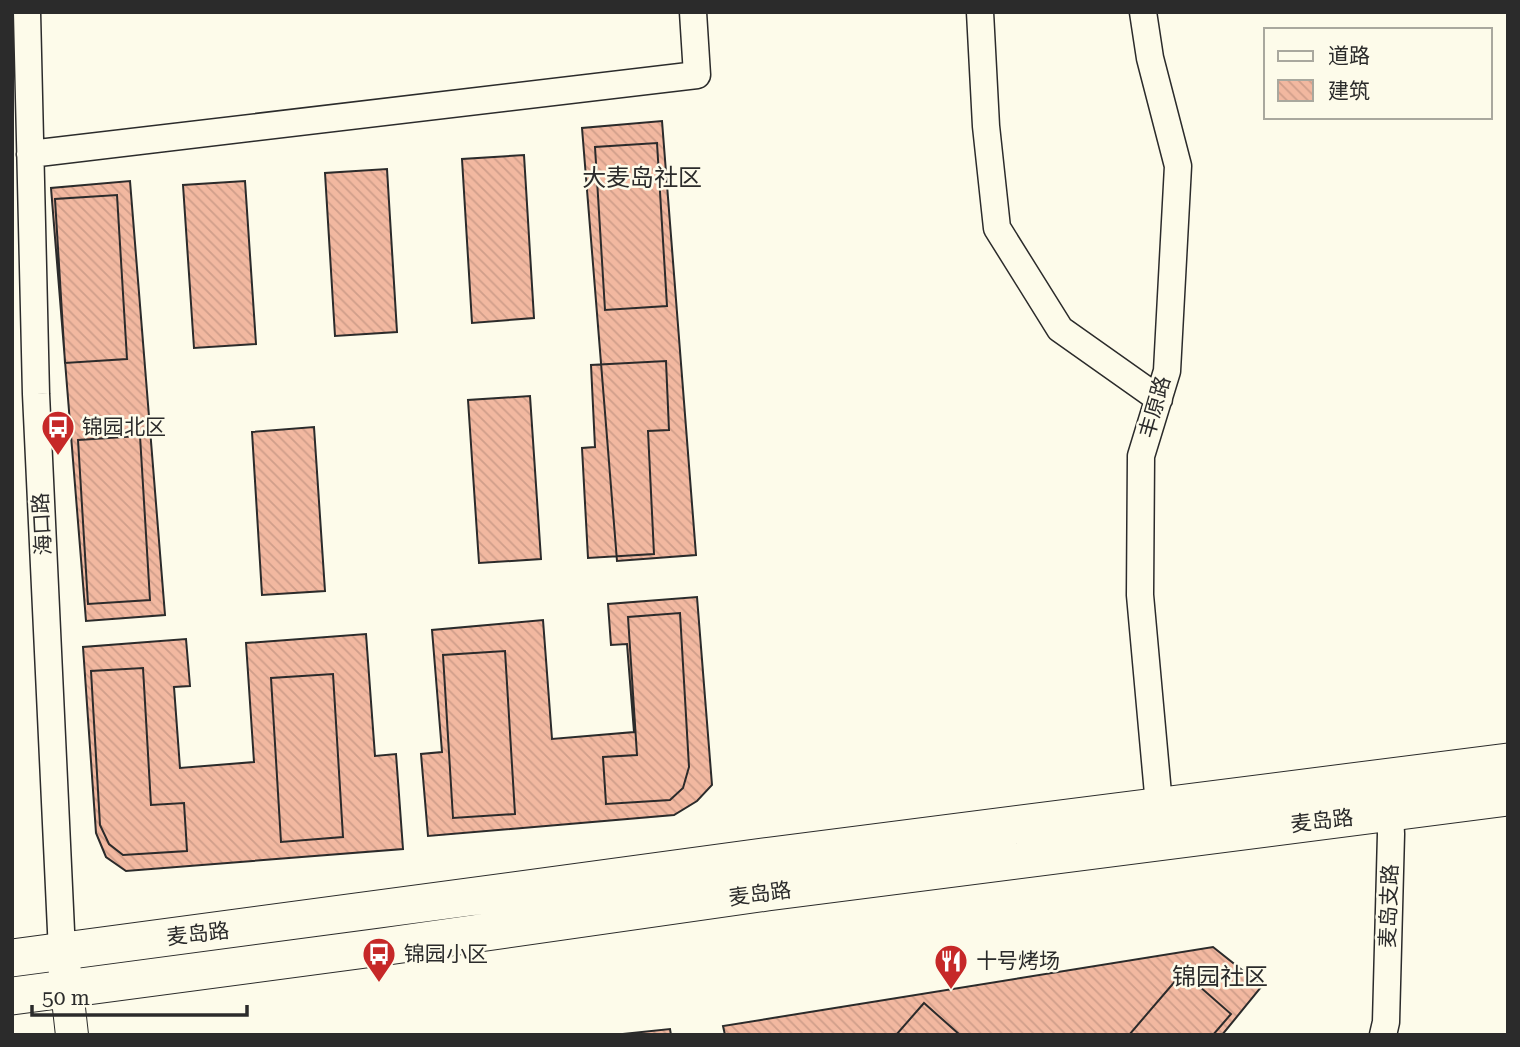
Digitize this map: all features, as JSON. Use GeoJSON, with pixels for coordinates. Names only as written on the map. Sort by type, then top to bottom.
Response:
{"type":"FeatureCollection","features":[{"type":"Feature","properties":{"kind":"main road","name":"麦岛路"},"geometry":{"type":"LineString","coordinates":[[12,996],[767,892],[1389,795],[1508,762]]}},
{"type":"Feature","properties":{"kind":"main road","name":"麦岛路"},"geometry":{"type":"LineString","coordinates":[[12,958],[1159,805],[1389,795],[1508,797]]}},
{"type":"Feature","properties":{"kind":"street","name":"海口路"},"geometry":{"type":"LineString","coordinates":[[27,12],[30,154],[23,332],[36,394],[62,952],[72,1035]]}},
{"type":"Feature","properties":{"kind":"street"},"geometry":{"type":"LineString","coordinates":[[30,154],[697,75],[693,12]]}},
{"type":"Feature","properties":{"kind":"street"},"geometry":{"type":"LineString","coordinates":[[980,12],[986,126],[997,228],[1060,329],[1159,399]]}},
{"type":"Feature","properties":{"kind":"street","name":"丰原路"},"geometry":{"type":"LineString","coordinates":[[1143,12],[1150,58],[1178,166],[1167,371],[1141,456],[1140,595],[1159,805]]}},
{"type":"Feature","properties":{"kind":"street","name":"麦岛支路"},"geometry":{"type":"LineString","coordinates":[[1383,1035],[1386,1022],[1391,834],[1389,795]]}},
{"type":"Feature","properties":{"kind":"building"},"geometry":{"type":"Polygon","coordinates":[[[662,121],[696,555],[617,561],[582,128],[662,121]]]}},
{"type":"Feature","properties":{"kind":"building"},"geometry":{"type":"Polygon","coordinates":[[[657,143],[667,306],[605,310],[595,147],[657,143]]]}},
{"type":"Feature","properties":{"kind":"building"},"geometry":{"type":"Polygon","coordinates":[[[524,155],[534,318],[472,323],[462,159],[524,155]]]}},
{"type":"Feature","properties":{"kind":"building"},"geometry":{"type":"Polygon","coordinates":[[[387,169],[397,332],[335,336],[325,173],[387,169]]]}},
{"type":"Feature","properties":{"kind":"building"},"geometry":{"type":"Polygon","coordinates":[[[130,181],[165,615],[86,621],[51,188],[130,181]]]}},
{"type":"Feature","properties":{"kind":"building"},"geometry":{"type":"Polygon","coordinates":[[[245,181],[256,344],[194,348],[183,185],[245,181]]]}},
{"type":"Feature","properties":{"kind":"building"},"geometry":{"type":"Polygon","coordinates":[[[117,195],[127,359],[65,363],[55,199],[117,195]]]}},
{"type":"Feature","properties":{"kind":"building"},"geometry":{"type":"Polygon","coordinates":[[[666,361],[669,430],[648,431],[654,554],[588,558],[582,448],[595,447],[591,365],[666,361]]]}},
{"type":"Feature","properties":{"kind":"building"},"geometry":{"type":"Polygon","coordinates":[[[530,396],[541,559],[479,563],[468,400],[530,396]]]}},
{"type":"Feature","properties":{"kind":"building"},"geometry":{"type":"Polygon","coordinates":[[[314,427],[325,591],[262,595],[252,432],[314,427]]]}},
{"type":"Feature","properties":{"kind":"building"},"geometry":{"type":"Polygon","coordinates":[[[140,436],[150,600],[88,604],[78,440],[140,436]]]}},
{"type":"Feature","properties":{"kind":"building"},"geometry":{"type":"Polygon","coordinates":[[[697,597],[712,785],[697,801],[674,815],[428,836],[421,754],[442,752],[432,630],[543,620],[552,739],[634,732],[627,644],[611,645],[608,604],[697,597]]]}},
{"type":"Feature","properties":{"kind":"building"},"geometry":{"type":"Polygon","coordinates":[[[680,613],[689,767],[683,788],[670,800],[606,804],[603,757],[637,755],[628,617],[680,613]]]}},
{"type":"Feature","properties":{"kind":"building"},"geometry":{"type":"Polygon","coordinates":[[[366,634],[375,756],[396,754],[403,849],[126,871],[106,857],[96,833],[83,647],[186,639],[190,686],[174,687],[180,768],[254,762],[246,643],[366,634]]]}},
{"type":"Feature","properties":{"kind":"building"},"geometry":{"type":"Polygon","coordinates":[[[505,651],[515,814],[453,818],[443,655],[505,651]]]}},
{"type":"Feature","properties":{"kind":"building"},"geometry":{"type":"Polygon","coordinates":[[[143,668],[151,805],[184,803],[187,851],[123,855],[109,844],[100,825],[91,671],[143,668]]]}},
{"type":"Feature","properties":{"kind":"building"},"geometry":{"type":"Polygon","coordinates":[[[333,674],[343,837],[281,842],[271,678],[333,674]]]}},
{"type":"Feature","properties":{"kind":"building"},"geometry":{"type":"Polygon","coordinates":[[[1213,947],[1262,986],[1222,1035],[725,1035],[723,1026],[1213,947]]]}},
{"type":"Feature","properties":{"kind":"building"},"geometry":{"type":"Polygon","coordinates":[[[1183,972],[1231,1014],[1213,1035],[1129,1035],[1183,972]]]}},
{"type":"Feature","properties":{"kind":"building"},"geometry":{"type":"Polygon","coordinates":[[[924,1003],[960,1035],[896,1035],[924,1003]]]}},
{"type":"Feature","properties":{"kind":"building"},"geometry":{"type":"Polygon","coordinates":[[[670,1029],[671,1035],[613,1035],[670,1029]]]}},
{"type":"Feature","properties":{"kind":"place","name":"锦园北区"},"geometry":{"type":"Point","coordinates":[58,457]}},
{"type":"Feature","properties":{"kind":"place","name":"锦园小区"},"geometry":{"type":"Point","coordinates":[379,984]}},
{"type":"Feature","properties":{"kind":"place","name":"十号烤场"},"geometry":{"type":"Point","coordinates":[951,991]}},
{"type":"Feature","properties":{"kind":"district","name":"大麦岛社区"},"geometry":{"type":"Point","coordinates":[642,178]}},
{"type":"Feature","properties":{"kind":"district","name":"锦园社区"},"geometry":{"type":"Point","coordinates":[1220,977]}}]}
